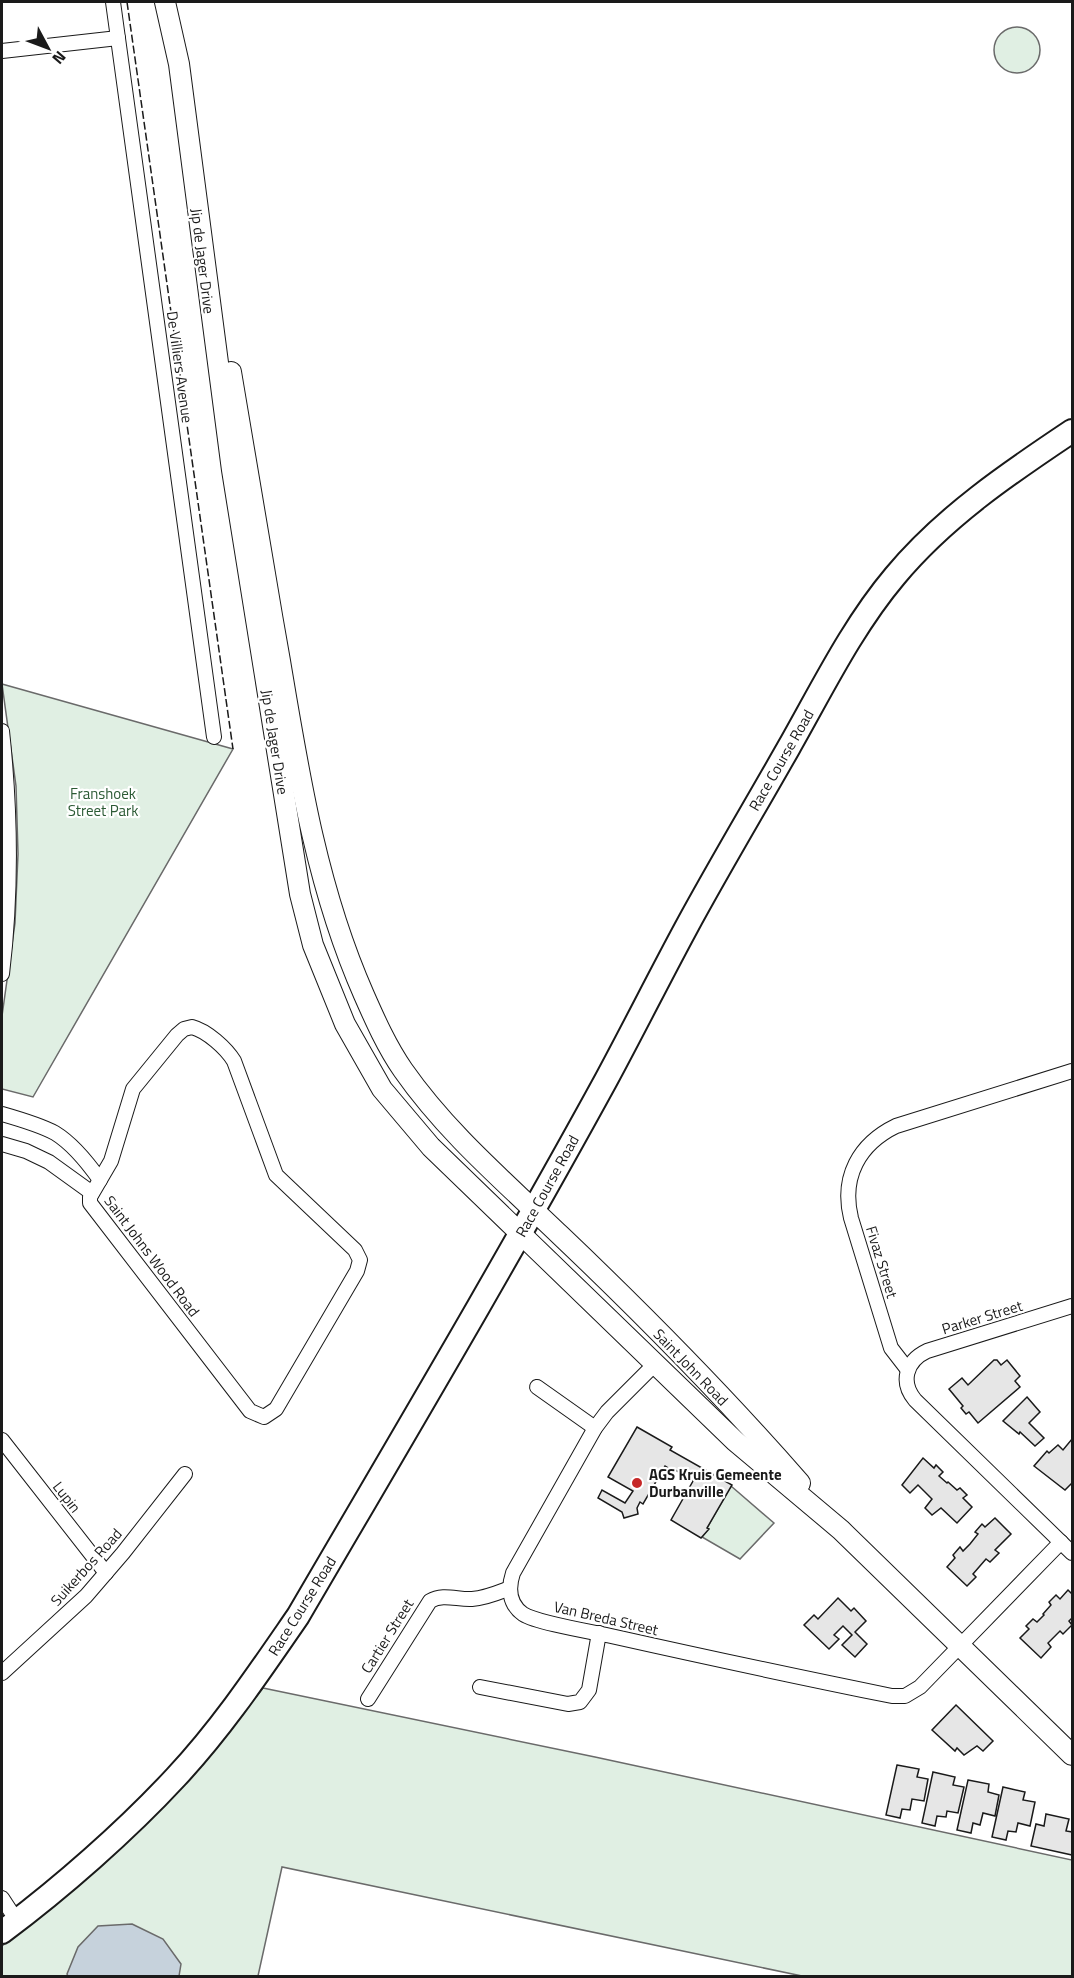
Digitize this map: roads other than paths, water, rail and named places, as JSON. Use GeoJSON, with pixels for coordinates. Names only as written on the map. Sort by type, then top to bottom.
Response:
{"type":"FeatureCollection","features":[{"type":"Feature","properties":{"kind":"main road","name":"Jip de Jager Drive"},"geometry":{"type":"LineString","coordinates":[[165,2],[179,64]]}},
{"type":"Feature","properties":{"kind":"main road","name":"Jip de Jager Drive"},"geometry":{"type":"LineString","coordinates":[[176,2],[179,64],[207,294],[232,470],[300,894],[313,945],[345,1024],[382,1089],[458,1175],[521,1233]]}},
{"type":"Feature","properties":{"kind":"main road","name":"Jip de Jager Drive"},"geometry":{"type":"LineString","coordinates":[[194,181],[211,258],[299,778],[322,879],[334,919],[349,962],[375,1021],[401,1067],[436,1114],[502,1182],[534,1210]]}},
{"type":"Feature","properties":{"kind":"main road","name":"Race Course Road"},"geometry":{"type":"LineString","coordinates":[[9,1926],[74,1873],[176,1777],[263,1668],[298,1616],[521,1233],[606,1081],[686,927],[868,612],[893,578],[957,514],[1072,431]]}},
{"type":"Feature","properties":{"kind":"main road","name":"Saint John Road"},"geometry":{"type":"LineString","coordinates":[[534,1210],[758,1436],[841,1530]]}},
{"type":"Feature","properties":{"kind":"main road","name":"Saint John Road"},"geometry":{"type":"LineString","coordinates":[[521,1233],[735,1441],[841,1530],[1072,1755]]}},
{"type":"Feature","properties":{"kind":"street","name":"De Villiers Avenue"},"geometry":{"type":"LineString","coordinates":[[113,2],[214,737]]}},
{"type":"Feature","properties":{"kind":"street"},"geometry":{"type":"LineString","coordinates":[[2,51],[118,38]]}},
{"type":"Feature","properties":{"kind":"street"},"geometry":{"type":"LineString","coordinates":[[2,731],[7,776],[10,861],[2,974]]}},
{"type":"Feature","properties":{"kind":"street","name":"Saint Johns Wood Road"},"geometry":{"type":"LineString","coordinates":[[196,1028],[228,1053],[241,1076],[276,1175],[355,1250],[360,1260],[357,1271],[276,1409],[270,1414],[264,1417],[250,1411],[93,1207],[90,1197],[92,1193],[111,1161],[133,1089],[177,1035],[184,1029],[196,1028]]}},
{"type":"Feature","properties":{"kind":"street","name":"Fivaz Street"},"geometry":{"type":"LineString","coordinates":[[1072,1071],[896,1126],[876,1138],[860,1155],[848,1185],[848,1207],[891,1348],[908,1370],[907,1386],[915,1400],[1072,1553]]}},
{"type":"Feature","properties":{"kind":"street"},"geometry":{"type":"LineString","coordinates":[[2,1114],[58,1136],[85,1160],[100,1180]]}},
{"type":"Feature","properties":{"kind":"street"},"geometry":{"type":"LineString","coordinates":[[2,1144],[26,1151],[49,1162],[92,1193]]}},
{"type":"Feature","properties":{"kind":"street","name":"Parker Street"},"geometry":{"type":"LineString","coordinates":[[908,1370],[915,1358],[927,1351],[1072,1306]]}},
{"type":"Feature","properties":{"kind":"street"},"geometry":{"type":"LineString","coordinates":[[510,1588],[513,1573],[595,1428],[656,1363]]}},
{"type":"Feature","properties":{"kind":"street"},"geometry":{"type":"LineString","coordinates":[[537,1387],[595,1428]]}},
{"type":"Feature","properties":{"kind":"street","name":"Lupin"},"geometry":{"type":"LineString","coordinates":[[2,1440],[106,1573]]}},
{"type":"Feature","properties":{"kind":"street","name":"Suikerbos Road"},"geometry":{"type":"LineString","coordinates":[[2,1673],[86,1596],[185,1474]]}},
{"type":"Feature","properties":{"kind":"street"},"geometry":{"type":"LineString","coordinates":[[960,1646],[1061,1542]]}},
{"type":"Feature","properties":{"kind":"street","name":"Van Breda Street"},"geometry":{"type":"LineString","coordinates":[[510,1588],[516,1606],[525,1615],[799,1677],[898,1696],[916,1690],[960,1646]]}},
{"type":"Feature","properties":{"kind":"street","name":"Cartier Street"},"geometry":{"type":"LineString","coordinates":[[368,1699],[430,1601],[440,1596],[484,1598],[510,1588]]}},
{"type":"Feature","properties":{"kind":"street"},"geometry":{"type":"LineString","coordinates":[[480,1687],[575,1704],[585,1697],[589,1690],[599,1633]]}},
{"type":"Feature","properties":{"kind":"street"},"geometry":{"type":"LineString","coordinates":[[2,1898],[9,1926]]}},
{"type":"Feature","properties":{"kind":"place","name":"AGS Kruis Gemeente Durbanville"},"geometry":{"type":"Point","coordinates":[637,1483]}},
{"type":"Feature","properties":{"kind":"park label","name":"Franshoek Street Park"},"geometry":{"type":"Point","coordinates":[103,802]}}]}
